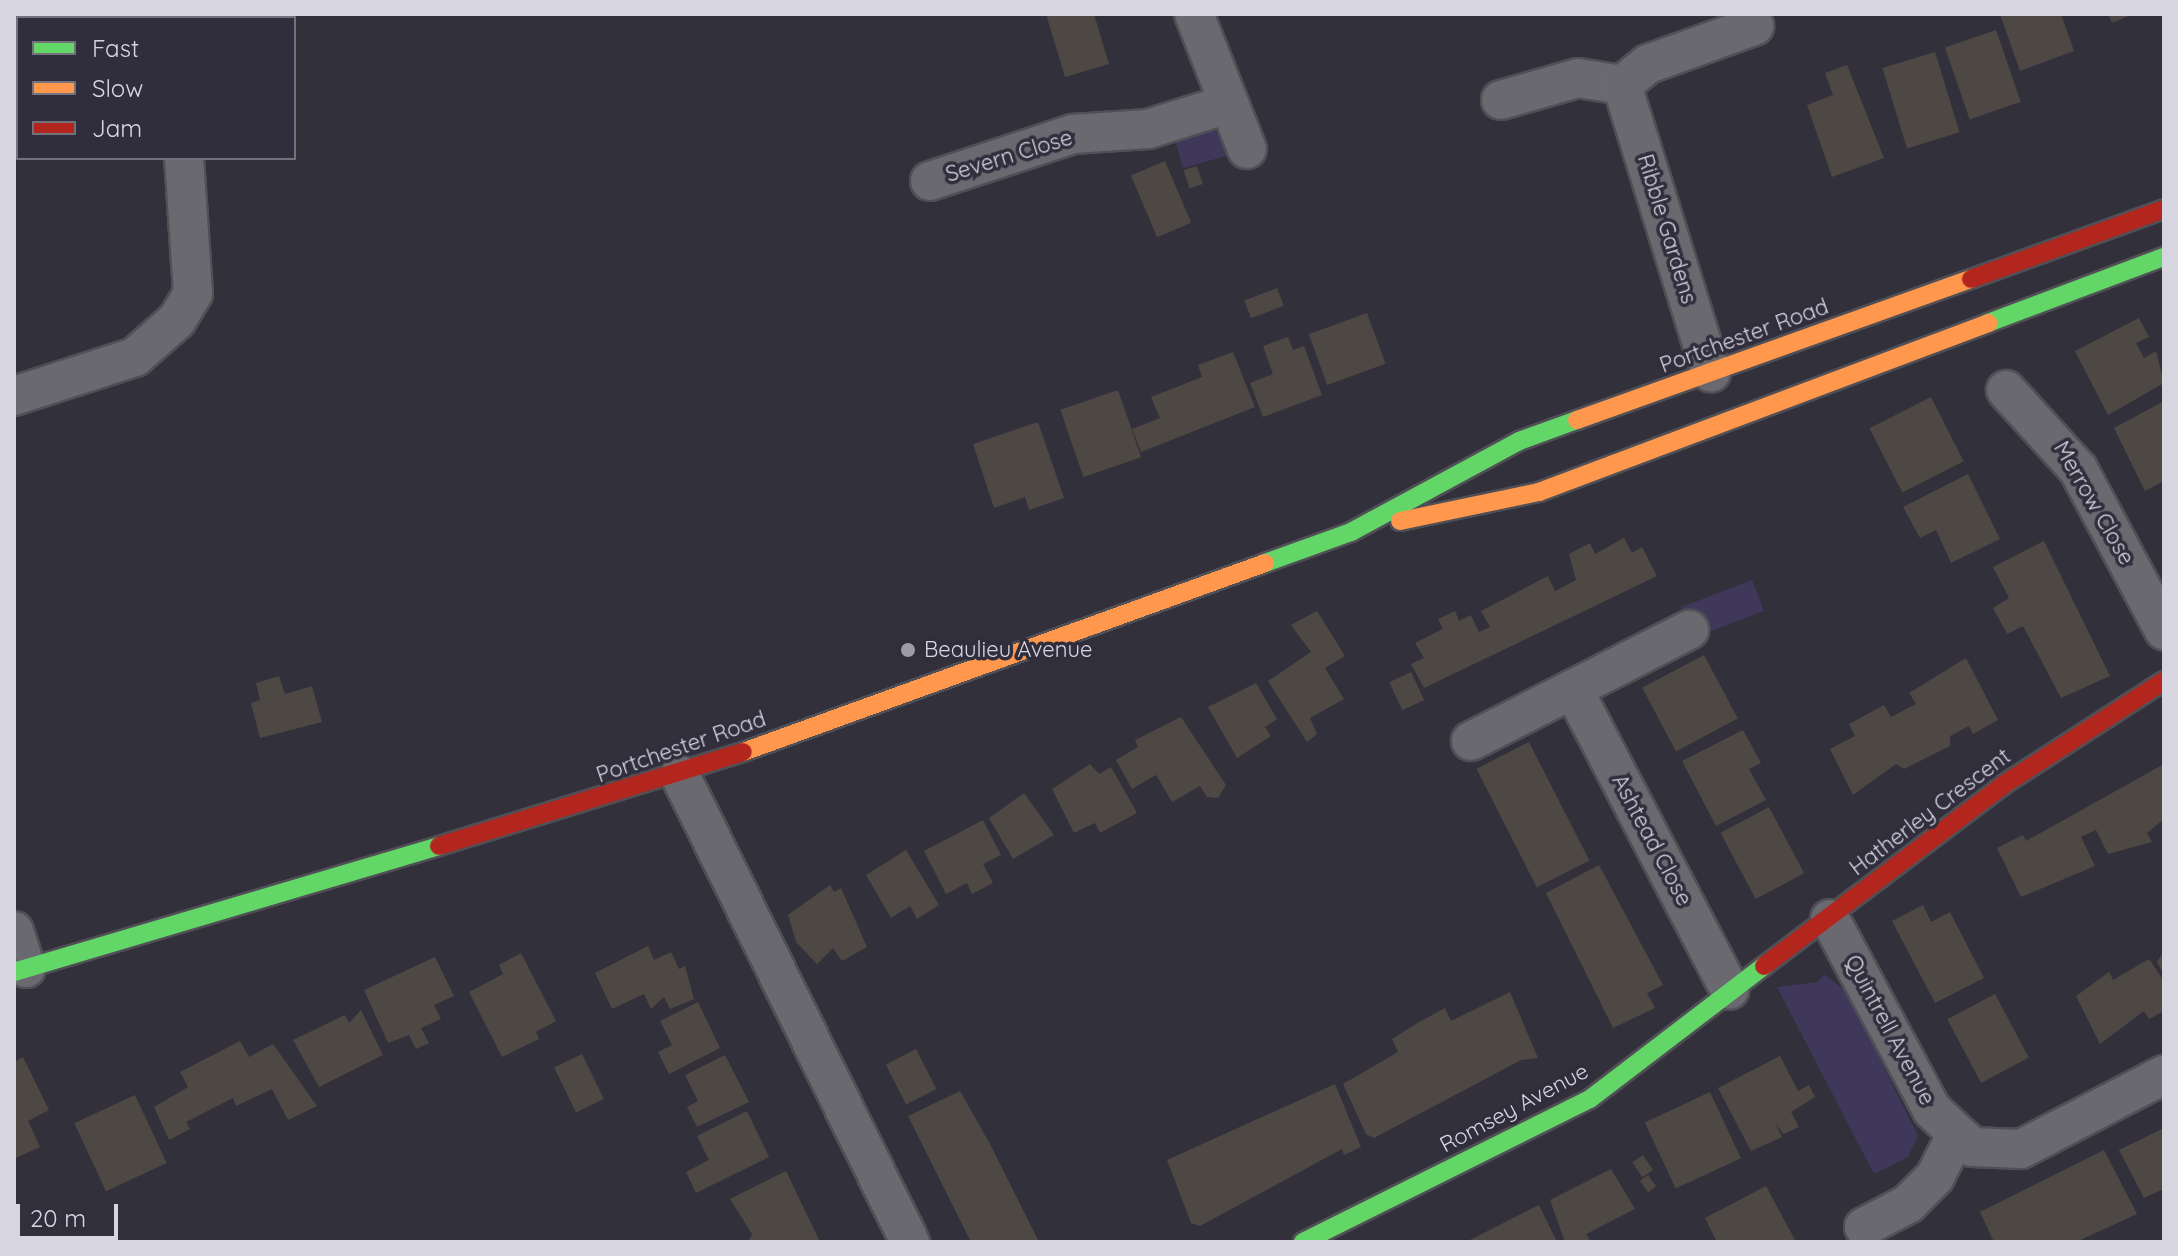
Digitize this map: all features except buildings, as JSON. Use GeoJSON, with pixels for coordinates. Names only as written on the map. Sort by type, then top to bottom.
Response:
{"type":"FeatureCollection","features":[{"type":"Feature","properties":{"kind":"main road","name":"Portchester Road"},"geometry":{"type":"LineString","coordinates":[[1351,532],[1519,441],[2164,209]]}},
{"type":"Feature","properties":{"kind":"main road","name":"Portchester Road"},"geometry":{"type":"LineString","coordinates":[[20,970],[680,775],[1351,532],[1539,492],[2164,257]]}},
{"type":"Feature","properties":{"kind":"main road","name":"Hatherley Crescent"},"geometry":{"type":"LineString","coordinates":[[1730,990],[1830,919],[2003,785],[2164,681]]}},
{"type":"Feature","properties":{"kind":"main road","name":"Romsey Avenue"},"geometry":{"type":"LineString","coordinates":[[1303,1242],[1590,1099],[1730,990]]}},
{"type":"Feature","properties":{"kind":"street"},"geometry":{"type":"LineString","coordinates":[[1194,14],[1247,149]]}},
{"type":"Feature","properties":{"kind":"street"},"geometry":{"type":"LineString","coordinates":[[1501,100],[1578,78],[1622,85],[1648,64],[1754,26]]}},
{"type":"Feature","properties":{"kind":"street","name":"Ribble Gardens"},"geometry":{"type":"LineString","coordinates":[[1622,85],[1711,373]]}},
{"type":"Feature","properties":{"kind":"street","name":"Severn Close"},"geometry":{"type":"LineString","coordinates":[[930,181],[1073,134],[1148,129],[1228,104]]}},
{"type":"Feature","properties":{"kind":"street"},"geometry":{"type":"LineString","coordinates":[[14,396],[135,357],[177,320],[193,293],[184,160]]}},
{"type":"Feature","properties":{"kind":"street","name":"Merrow Close"},"geometry":{"type":"LineString","coordinates":[[2006,390],[2078,469],[2164,630]]}},
{"type":"Feature","properties":{"kind":"street"},"geometry":{"type":"LineString","coordinates":[[1471,741],[1689,630]]}},
{"type":"Feature","properties":{"kind":"street","name":"Ashtead Close"},"geometry":{"type":"LineString","coordinates":[[1573,689],[1730,990]]}},
{"type":"Feature","properties":{"kind":"street"},"geometry":{"type":"LineString","coordinates":[[680,775],[910,1242]]}},
{"type":"Feature","properties":{"kind":"street","name":"Quintrell Avenue"},"geometry":{"type":"LineString","coordinates":[[1830,919],[1932,1110],[1955,1137]]}},
{"type":"Feature","properties":{"kind":"street"},"geometry":{"type":"LineString","coordinates":[[14,931],[20,970]]}},
{"type":"Feature","properties":{"kind":"street"},"geometry":{"type":"LineString","coordinates":[[1864,1227],[1908,1204],[1935,1177],[1955,1137],[1991,1150],[2021,1149],[2164,1075]]}},
{"type":"Feature","properties":{"kind":"shaded area"},"geometry":{"type":"Polygon","coordinates":[[[1207,127],[1221,135],[1230,155],[1183,168],[1175,141],[1207,127]]]}},
{"type":"Feature","properties":{"kind":"shaded area"},"geometry":{"type":"Polygon","coordinates":[[[1752,580],[1764,611],[1693,638],[1681,607],[1752,580]]]}},
{"type":"Feature","properties":{"kind":"shaded area"},"geometry":{"type":"Polygon","coordinates":[[[1824,974],[1847,992],[1918,1136],[1908,1157],[1874,1174],[1777,987],[1818,982],[1824,974]]]}},
{"type":"Feature","properties":{"kind":"traffic: fast"},"geometry":{"type":"LineString","coordinates":[[1988,323],[2164,257]]}},
{"type":"Feature","properties":{"kind":"traffic: fast"},"geometry":{"type":"LineString","coordinates":[[1265,563],[1351,532],[1519,441],[1577,420]]}},
{"type":"Feature","properties":{"kind":"traffic: fast"},"geometry":{"type":"LineString","coordinates":[[14,972],[439,846]]}},
{"type":"Feature","properties":{"kind":"traffic: fast"},"geometry":{"type":"LineString","coordinates":[[1303,1242],[1590,1099],[1764,966]]}},
{"type":"Feature","properties":{"kind":"traffic: slow"},"geometry":{"type":"LineString","coordinates":[[1577,420],[1971,279]]}},
{"type":"Feature","properties":{"kind":"traffic: slow"},"geometry":{"type":"LineString","coordinates":[[1400,521],[1539,492],[1988,323]]}},
{"type":"Feature","properties":{"kind":"traffic: slow"},"geometry":{"type":"LineString","coordinates":[[743,752],[1265,563]]}},
{"type":"Feature","properties":{"kind":"traffic: jam"},"geometry":{"type":"LineString","coordinates":[[1971,279],[2164,209]]}},
{"type":"Feature","properties":{"kind":"traffic: jam"},"geometry":{"type":"LineString","coordinates":[[1764,966],[2003,785],[2164,681]]}},
{"type":"Feature","properties":{"kind":"traffic: jam"},"geometry":{"type":"LineString","coordinates":[[439,846],[743,752]]}},
{"type":"Feature","properties":{"kind":"place","name":"Beaulieu Avenue"},"geometry":{"type":"Point","coordinates":[908,650]}}]}
